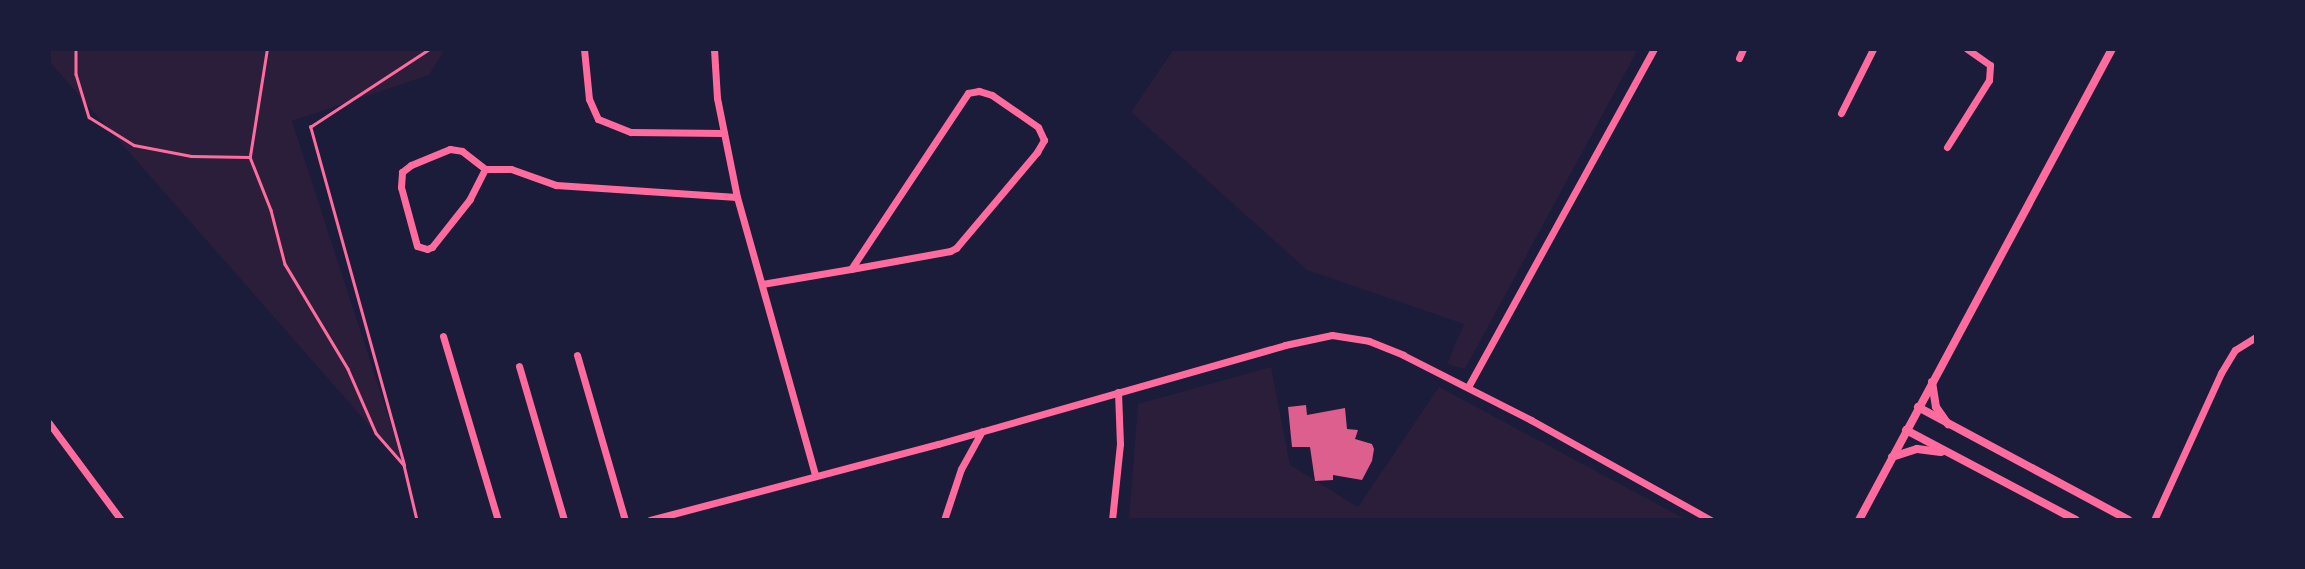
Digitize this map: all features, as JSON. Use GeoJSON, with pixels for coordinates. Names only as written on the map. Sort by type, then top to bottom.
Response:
{"type":"FeatureCollection","features":[{"type":"Feature","properties":{"kind":"street"},"geometry":{"type":"LineString","coordinates":[[584,49],[589,99],[598,119],[631,132],[724,133]]}},
{"type":"Feature","properties":{"kind":"street"},"geometry":{"type":"LineString","coordinates":[[714,49],[717,98],[737,197],[816,475]]}},
{"type":"Feature","properties":{"kind":"street"},"geometry":{"type":"LineString","coordinates":[[1468,387],[1654,49]]}},
{"type":"Feature","properties":{"kind":"street"},"geometry":{"type":"LineString","coordinates":[[1739,58],[1743,49]]}},
{"type":"Feature","properties":{"kind":"street"},"geometry":{"type":"LineString","coordinates":[[1841,113],[1873,49]]}},
{"type":"Feature","properties":{"kind":"street"},"geometry":{"type":"LineString","coordinates":[[1947,147],[1989,80],[1990,65],[1967,49]]}},
{"type":"Feature","properties":{"kind":"street"},"geometry":{"type":"LineString","coordinates":[[1859,520],[2112,49]]}},
{"type":"Feature","properties":{"kind":"street"},"geometry":{"type":"LineString","coordinates":[[762,284],[851,269],[956,248],[1038,152],[1044,140],[1038,127],[992,96],[979,91],[968,93],[851,269]]}},
{"type":"Feature","properties":{"kind":"street"},"geometry":{"type":"LineString","coordinates":[[485,169],[470,200],[432,247],[427,249],[417,246],[401,187],[405,170],[454,149],[462,151],[485,169],[511,169],[556,185],[737,197]]}},
{"type":"Feature","properties":{"kind":"street"},"geometry":{"type":"LineString","coordinates":[[653,520],[1296,342],[1332,335],[1369,341],[1468,387],[1711,520]]}},
{"type":"Feature","properties":{"kind":"street"},"geometry":{"type":"LineString","coordinates":[[443,336],[498,520]]}},
{"type":"Feature","properties":{"kind":"street"},"geometry":{"type":"LineString","coordinates":[[2154,520],[2221,373],[2235,350],[2256,337]]}},
{"type":"Feature","properties":{"kind":"street"},"geometry":{"type":"LineString","coordinates":[[577,355],[625,520]]}},
{"type":"Feature","properties":{"kind":"street"},"geometry":{"type":"LineString","coordinates":[[519,366],[564,520]]}},
{"type":"Feature","properties":{"kind":"street"},"geometry":{"type":"LineString","coordinates":[[1932,382],[1936,407],[1952,428]]}},
{"type":"Feature","properties":{"kind":"street"},"geometry":{"type":"LineString","coordinates":[[1112,520],[1120,444],[1118,392]]}},
{"type":"Feature","properties":{"kind":"street"},"geometry":{"type":"LineString","coordinates":[[1918,408],[2129,520]]}},
{"type":"Feature","properties":{"kind":"street"},"geometry":{"type":"LineString","coordinates":[[49,423],[121,520]]}},
{"type":"Feature","properties":{"kind":"street"},"geometry":{"type":"LineString","coordinates":[[1906,429],[2076,520]]}},
{"type":"Feature","properties":{"kind":"street"},"geometry":{"type":"LineString","coordinates":[[944,520],[961,469],[982,431]]}},
{"type":"Feature","properties":{"kind":"street"},"geometry":{"type":"LineString","coordinates":[[1892,457],[1917,449],[1947,453]]}},
{"type":"Feature","properties":{"kind":"path"},"geometry":{"type":"LineString","coordinates":[[76,49],[76,74],[89,117],[134,145],[191,156],[250,157]]}},
{"type":"Feature","properties":{"kind":"path"},"geometry":{"type":"LineString","coordinates":[[267,49],[250,157],[271,210],[285,264],[348,369],[376,433],[404,465]]}},
{"type":"Feature","properties":{"kind":"path"},"geometry":{"type":"LineString","coordinates":[[417,520],[310,127],[429,49]]}},
{"type":"Feature","properties":{"kind":"shaded area"},"geometry":{"type":"Polygon","coordinates":[[[49,49],[445,49],[429,75],[292,121],[404,465],[49,61],[49,49]]]}},
{"type":"Feature","properties":{"kind":"shaded area"},"geometry":{"type":"Polygon","coordinates":[[[1174,49],[1638,49],[1465,369],[1447,364],[1464,324],[1307,270],[1131,112],[1174,49]]]}},
{"type":"Feature","properties":{"kind":"shaded area"},"geometry":{"type":"Polygon","coordinates":[[[1271,367],[1290,465],[1358,507],[1439,387],[1687,520],[1129,520],[1138,404],[1271,367]]]}},
{"type":"Feature","properties":{"kind":"building"},"geometry":{"type":"Polygon","coordinates":[[[1306,405],[1307,415],[1345,408],[1347,429],[1358,430],[1355,439],[1372,444],[1372,461],[1362,480],[1333,475],[1333,480],[1315,481],[1310,447],[1292,447],[1288,407],[1306,405]]]}}]}
